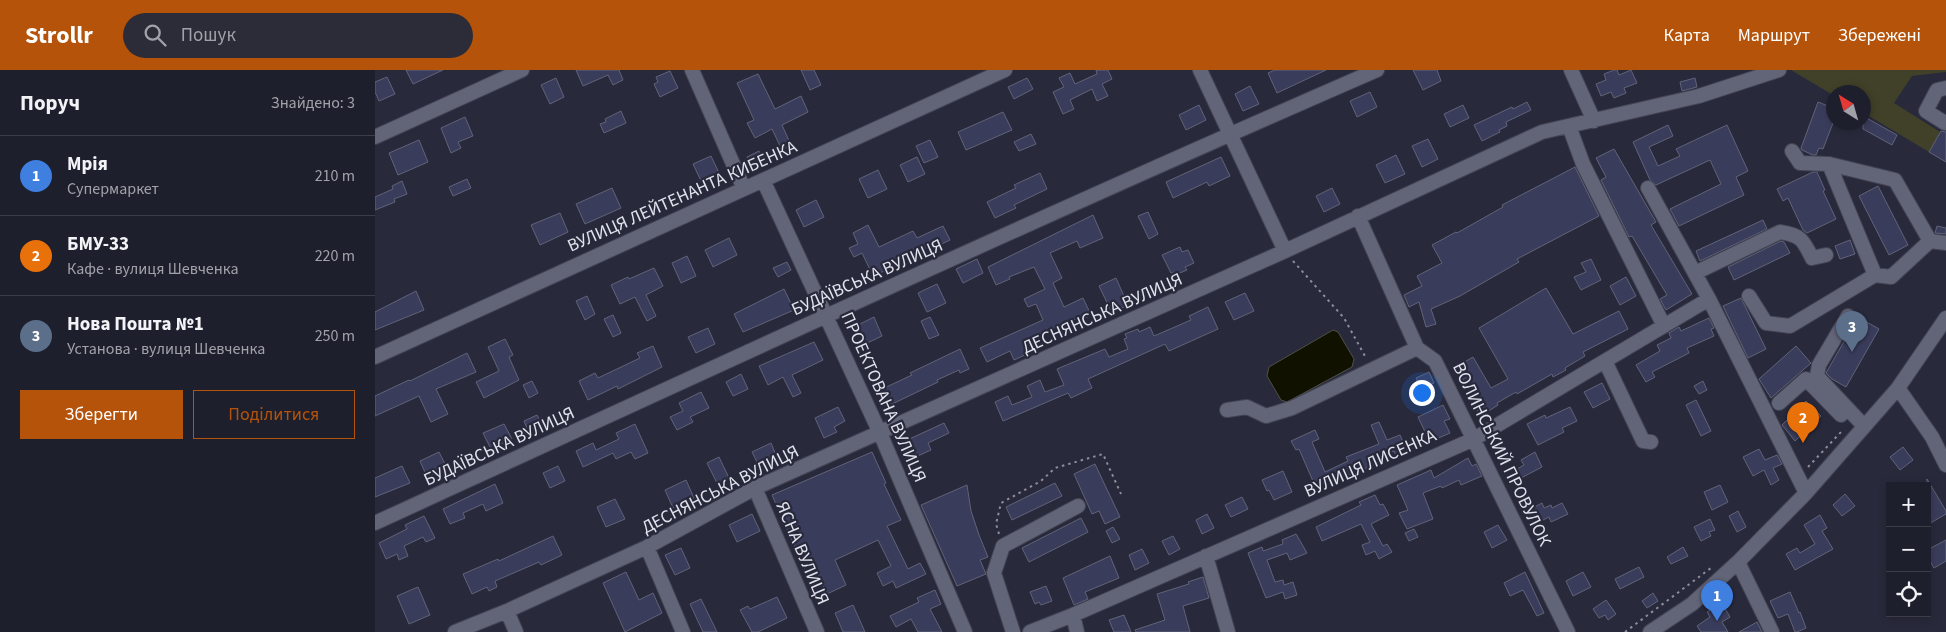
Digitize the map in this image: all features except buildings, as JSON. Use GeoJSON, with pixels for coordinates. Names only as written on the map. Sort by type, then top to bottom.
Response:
{"type":"FeatureCollection","features":[{"type":"Feature","properties":{"kind":"street"},"geometry":{"type":"LineString","coordinates":[[375,137],[521,70]]}},
{"type":"Feature","properties":{"kind":"street"},"geometry":{"type":"LineString","coordinates":[[692,70],[745,189]]}},
{"type":"Feature","properties":{"kind":"street","name":"ВУЛИЦЯ ЛЕЙТЕНАНТА КИБЕНКА"},"geometry":{"type":"LineString","coordinates":[[375,356],[1005,70]]}},
{"type":"Feature","properties":{"kind":"street"},"geometry":{"type":"LineString","coordinates":[[1200,70],[1285,252]]}},
{"type":"Feature","properties":{"kind":"street","name":"БУДАЇВСЬКА ВУЛИЦЯ"},"geometry":{"type":"LineString","coordinates":[[375,523],[827,316],[1230,134],[1377,70]]}},
{"type":"Feature","properties":{"kind":"street"},"geometry":{"type":"LineString","coordinates":[[1571,70],[1593,121]]}},
{"type":"Feature","properties":{"kind":"street","name":"ДЕСНЯНСЬКА ВУЛИЦЯ"},"geometry":{"type":"LineString","coordinates":[[455,632],[507,611],[647,547],[755,488],[1285,252],[1358,216],[1543,132],[1699,96],[1779,70]]}},
{"type":"Feature","properties":{"kind":"street"},"geometry":{"type":"LineString","coordinates":[[1945,123],[1926,111],[1937,90],[1946,88]]}},
{"type":"Feature","properties":{"kind":"street"},"geometry":{"type":"LineString","coordinates":[[1569,126],[1583,164],[1664,326]]}},
{"type":"Feature","properties":{"kind":"street"},"geometry":{"type":"LineString","coordinates":[[1792,150],[1800,163],[1829,164],[1895,180],[1930,241]]}},
{"type":"Feature","properties":{"kind":"street"},"geometry":{"type":"LineString","coordinates":[[1829,164],[1875,275]]}},
{"type":"Feature","properties":{"kind":"street","name":"ПРОЕКТОВАНА ВУЛИЦЯ"},"geometry":{"type":"LineString","coordinates":[[763,180],[880,433],[965,632]]}},
{"type":"Feature","properties":{"kind":"street"},"geometry":{"type":"LineString","coordinates":[[1648,188],[1709,299],[1806,493]]}},
{"type":"Feature","properties":{"kind":"street","name":"ВОЛИНСЬКИЙ ПРОВУЛОК"},"geometry":{"type":"LineString","coordinates":[[1358,216],[1417,348],[1435,361],[1569,632]]}},
{"type":"Feature","properties":{"kind":"street"},"geometry":{"type":"LineString","coordinates":[[1695,273],[1780,232],[1794,234],[1803,240],[1812,258],[1826,255]]}},
{"type":"Feature","properties":{"kind":"street"},"geometry":{"type":"LineString","coordinates":[[1749,296],[1766,323],[1790,326],[1875,275],[1891,277],[1930,241],[1946,243]]}},
{"type":"Feature","properties":{"kind":"street","name":"ВУЛИЦЯ ЛИСЕНКА"},"geometry":{"type":"LineString","coordinates":[[1030,632],[1073,615],[1474,438],[1709,299]]}},
{"type":"Feature","properties":{"kind":"street"},"geometry":{"type":"LineString","coordinates":[[1847,316],[1819,365],[1817,376],[1857,427]]}},
{"type":"Feature","properties":{"kind":"street"},"geometry":{"type":"LineString","coordinates":[[1650,632],[1692,604],[1738,562],[1806,493],[1857,427],[1898,388],[1946,318]]}},
{"type":"Feature","properties":{"kind":"street"},"geometry":{"type":"LineString","coordinates":[[1227,410],[1247,407],[1266,416],[1292,408],[1417,348]]}},
{"type":"Feature","properties":{"kind":"street"},"geometry":{"type":"LineString","coordinates":[[1605,361],[1643,441],[1651,442]]}},
{"type":"Feature","properties":{"kind":"street"},"geometry":{"type":"LineString","coordinates":[[1779,403],[1806,379],[1857,427]]}},
{"type":"Feature","properties":{"kind":"street"},"geometry":{"type":"LineString","coordinates":[[1898,388],[1932,437],[1946,465]]}},
{"type":"Feature","properties":{"kind":"street","name":"ЯСНА ВУЛИЦЯ"},"geometry":{"type":"LineString","coordinates":[[755,488],[817,632]]}},
{"type":"Feature","properties":{"kind":"street"},"geometry":{"type":"LineString","coordinates":[[1013,632],[994,573],[1003,546],[1079,506]]}},
{"type":"Feature","properties":{"kind":"street"},"geometry":{"type":"LineString","coordinates":[[647,547],[683,632]]}},
{"type":"Feature","properties":{"kind":"street"},"geometry":{"type":"LineString","coordinates":[[1206,556],[1228,632]]}},
{"type":"Feature","properties":{"kind":"street"},"geometry":{"type":"LineString","coordinates":[[1738,562],[1772,632]]}},
{"type":"Feature","properties":{"kind":"street"},"geometry":{"type":"LineString","coordinates":[[507,611],[516,632]]}},
{"type":"Feature","properties":{"kind":"street"},"geometry":{"type":"LineString","coordinates":[[1073,615],[1077,632]]}},
{"type":"Feature","properties":{"kind":"path"},"geometry":{"type":"LineString","coordinates":[[1285,252],[1344,318],[1373,370]]}},
{"type":"Feature","properties":{"kind":"path"},"geometry":{"type":"LineString","coordinates":[[1798,477],[1857,427]]}},
{"type":"Feature","properties":{"kind":"path"},"geometry":{"type":"LineString","coordinates":[[1003,546],[996,524],[1001,503],[1041,481],[1055,468],[1103,454],[1121,494]]}},
{"type":"Feature","properties":{"kind":"path"},"geometry":{"type":"LineString","coordinates":[[1625,632],[1711,568]]}},
{"type":"Feature","properties":{"kind":"green space"},"geometry":{"type":"Polygon","coordinates":[[[1791,70],[1946,70],[1946,72],[1912,76],[1894,103],[1940,132],[1929,152],[1871,117],[1871,85],[1826,85],[1826,91],[1791,70]]]}},
{"type":"Feature","properties":{"kind":"shaded area"},"geometry":{"type":"Polygon","coordinates":[[[1333,330],[1338,332],[1354,359],[1352,367],[1287,402],[1281,400],[1267,376],[1269,367],[1333,330]]]}},
{"type":"Feature","properties":{"kind":"place","name":"Нова Пошта №1"},"geometry":{"type":"Point","coordinates":[1852,352]}},
{"type":"Feature","properties":{"kind":"place","name":"БМУ-33"},"geometry":{"type":"Point","coordinates":[1803,443]}},
{"type":"Feature","properties":{"kind":"place","name":"Мрія"},"geometry":{"type":"Point","coordinates":[1717,621]}}]}
